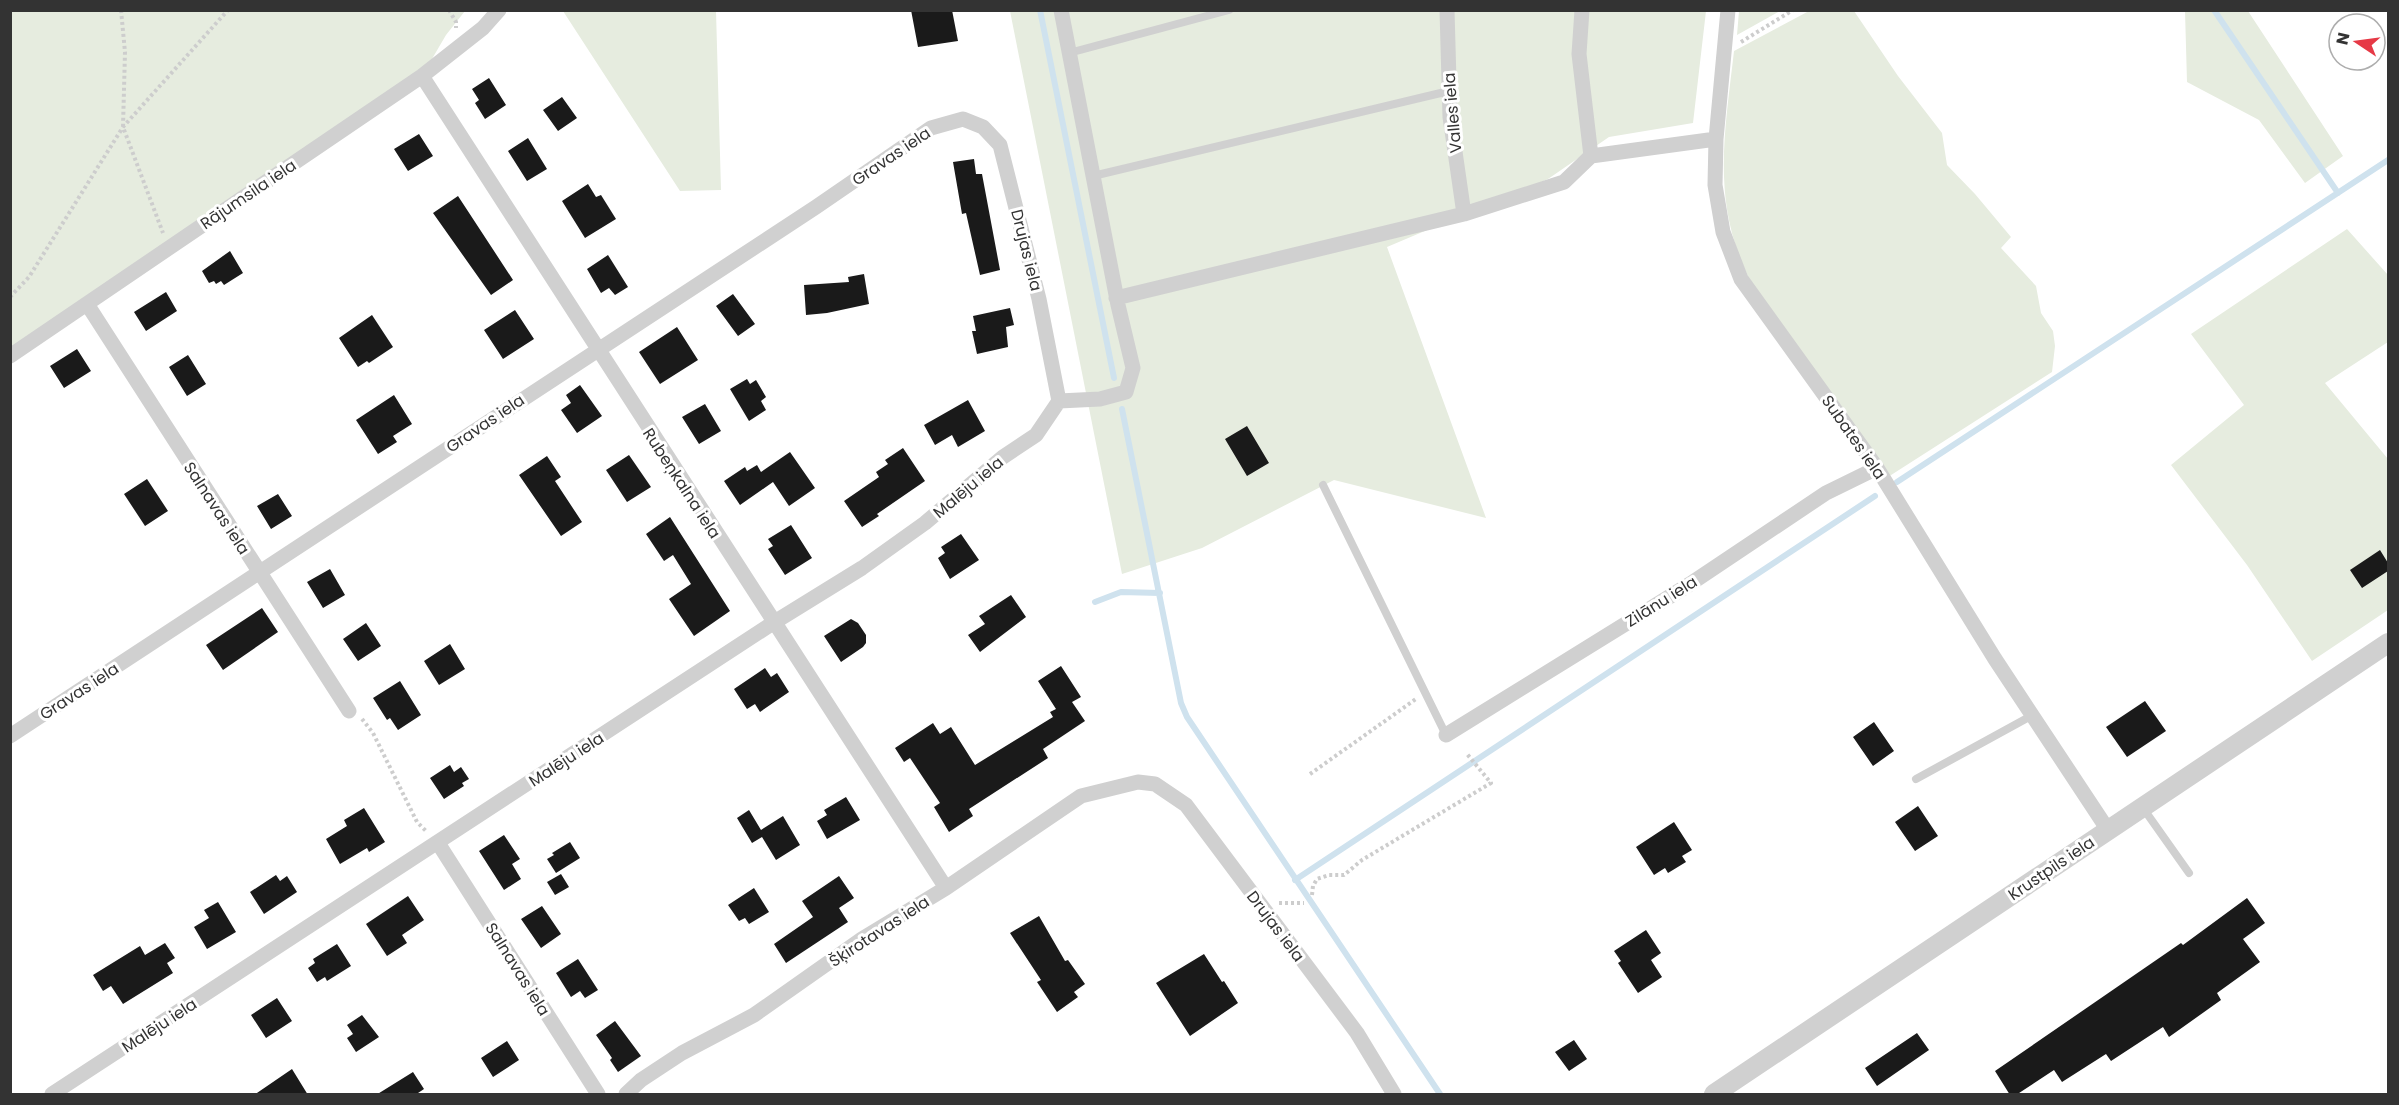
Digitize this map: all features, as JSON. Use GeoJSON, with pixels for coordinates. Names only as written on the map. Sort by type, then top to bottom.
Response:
{"type":"FeatureCollection","features":[{"type":"Feature","properties":{"kind":"street","name":"Rājumsila iela"},"geometry":{"type":"LineString","coordinates":[[10,356],[422,76],[483,28],[499,10]]}},
{"type":"Feature","properties":{"kind":"street"},"geometry":{"type":"LineString","coordinates":[[1059,400],[1100,399],[1126,392],[1133,368],[1116,298],[1061,10]]}},
{"type":"Feature","properties":{"kind":"street","name":"Valles iela"},"geometry":{"type":"LineString","coordinates":[[1447,10],[1449,91],[1464,214]]}},
{"type":"Feature","properties":{"kind":"street"},"geometry":{"type":"LineString","coordinates":[[1582,10],[1579,54],[1591,156]]}},
{"type":"Feature","properties":{"kind":"street","name":"Subates iela"},"geometry":{"type":"LineString","coordinates":[[1728,10],[1716,139],[1715,185],[1723,232],[1741,279],[1877,468],[2031,716],[2108,830]]}},
{"type":"Feature","properties":{"kind":"street","name":"Rubeņkalna iela"},"geometry":{"type":"LineString","coordinates":[[422,76],[596,350],[946,888]]}},
{"type":"Feature","properties":{"kind":"street","name":"Gravas iela"},"geometry":{"type":"LineString","coordinates":[[10,736],[826,200],[931,128],[963,119]]}},
{"type":"Feature","properties":{"kind":"street","name":"Drujas iela"},"geometry":{"type":"LineString","coordinates":[[963,119],[983,127],[1000,145],[1039,299],[1059,400]]}},
{"type":"Feature","properties":{"kind":"street"},"geometry":{"type":"LineString","coordinates":[[1116,298],[1464,214],[1564,182],[1591,156],[1716,139]]}},
{"type":"Feature","properties":{"kind":"street","name":"Salnavas iela"},"geometry":{"type":"LineString","coordinates":[[87,304],[349,711]]}},
{"type":"Feature","properties":{"kind":"street","name":"Malēju iela"},"geometry":{"type":"LineString","coordinates":[[52,1095],[773,623],[862,568],[925,523],[1003,457],[1036,435],[1059,400]]}},
{"type":"Feature","properties":{"kind":"street","name":"Zilānu iela"},"geometry":{"type":"LineString","coordinates":[[1446,735],[1690,584],[1826,493],[1877,468]]}},
{"type":"Feature","properties":{"kind":"street","name":"Krustpils iela"},"geometry":{"type":"LineString","coordinates":[[1714,1095],[2388,643]]}},
{"type":"Feature","properties":{"kind":"street","name":"Drujas iela"},"geometry":{"type":"LineString","coordinates":[[1138,782],[1155,784],[1186,805],[1357,1033],[1394,1095]]}},
{"type":"Feature","properties":{"kind":"street","name":"Šķirotavas iela"},"geometry":{"type":"LineString","coordinates":[[626,1095],[641,1080],[682,1053],[754,1015],[876,930],[946,888],[1081,796],[1138,782]]}},
{"type":"Feature","properties":{"kind":"street","name":"Salnavas iela"},"geometry":{"type":"LineString","coordinates":[[438,843],[598,1095]]}},
{"type":"Feature","properties":{"kind":"lane"},"geometry":{"type":"LineString","coordinates":[[1069,53],[1229,10]]}},
{"type":"Feature","properties":{"kind":"lane"},"geometry":{"type":"LineString","coordinates":[[1093,176],[1449,91]]}},
{"type":"Feature","properties":{"kind":"lane"},"geometry":{"type":"LineString","coordinates":[[1323,485],[1446,735]]}},
{"type":"Feature","properties":{"kind":"lane"},"geometry":{"type":"LineString","coordinates":[[1916,779],[2031,716]]}},
{"type":"Feature","properties":{"kind":"lane"},"geometry":{"type":"LineString","coordinates":[[2142,807],[2189,873]]}},
{"type":"Feature","properties":{"kind":"path"},"geometry":{"type":"LineString","coordinates":[[121,10],[125,52],[123,127],[170,248]]}},
{"type":"Feature","properties":{"kind":"path"},"geometry":{"type":"LineString","coordinates":[[10,297],[29,277],[123,127],[228,10]]}},
{"type":"Feature","properties":{"kind":"path"},"geometry":{"type":"LineString","coordinates":[[1725,52],[1793,10]]}},
{"type":"Feature","properties":{"kind":"path"},"geometry":{"type":"LineString","coordinates":[[1310,774],[1426,692]]}},
{"type":"Feature","properties":{"kind":"path"},"geometry":{"type":"LineString","coordinates":[[349,711],[364,720],[373,733],[417,822],[438,843]]}},
{"type":"Feature","properties":{"kind":"path"},"geometry":{"type":"LineString","coordinates":[[1312,895],[1317,879],[1329,875],[1344,875],[1362,860],[1491,783],[1467,754]]}},
{"type":"Feature","properties":{"kind":"shaded area"},"geometry":{"type":"Polygon","coordinates":[[[1739,10],[1780,11],[1737,35],[1739,10]]]}},
{"type":"Feature","properties":{"kind":"shaded area"},"geometry":{"type":"Polygon","coordinates":[[[11,11],[465,11],[446,35],[422,76],[11,356],[11,11]]]}},
{"type":"Feature","properties":{"kind":"shaded area"},"geometry":{"type":"Polygon","coordinates":[[[563,11],[716,11],[721,190],[680,191],[563,11]]]}},
{"type":"Feature","properties":{"kind":"shaded area"},"geometry":{"type":"Polygon","coordinates":[[[1010,11],[1706,11],[1693,123],[1609,137],[1548,179],[1387,247],[1486,518],[1334,480],[1202,548],[1122,574],[1010,11]]]}},
{"type":"Feature","properties":{"kind":"shaded area"},"geometry":{"type":"Polygon","coordinates":[[[1809,11],[1854,11],[1898,76],[1942,133],[1947,165],[2011,237],[2001,248],[2036,286],[2041,313],[2053,331],[2055,346],[2052,372],[1888,477],[1755,290],[1741,260],[1731,230],[1726,202],[1724,144],[1734,51],[1809,11]]]}},
{"type":"Feature","properties":{"kind":"shaded area"},"geometry":{"type":"Polygon","coordinates":[[[2185,11],[2248,11],[2343,156],[2305,183],[2259,120],[2187,82],[2185,11]]]}},
{"type":"Feature","properties":{"kind":"shaded area"},"geometry":{"type":"Polygon","coordinates":[[[2347,229],[2388,275],[2388,342],[2325,383],[2388,459],[2388,610],[2312,661],[2247,565],[2171,465],[2244,405],[2191,334],[2347,229]]]}},
{"type":"Feature","properties":{"kind":"building"},"geometry":{"type":"Polygon","coordinates":[[[911,10],[952,10],[958,41],[918,47],[911,10]]]}},
{"type":"Feature","properties":{"kind":"building"},"geometry":{"type":"Polygon","coordinates":[[[489,78],[506,105],[485,119],[475,103],[479,100],[472,89],[489,78]]]}},
{"type":"Feature","properties":{"kind":"building"},"geometry":{"type":"Polygon","coordinates":[[[562,97],[577,118],[558,131],[543,110],[562,97]]]}},
{"type":"Feature","properties":{"kind":"building"},"geometry":{"type":"Polygon","coordinates":[[[419,134],[433,156],[408,171],[394,149],[419,134]]]}},
{"type":"Feature","properties":{"kind":"building"},"geometry":{"type":"Polygon","coordinates":[[[528,138],[547,169],[527,181],[508,151],[528,138]]]}},
{"type":"Feature","properties":{"kind":"building"},"geometry":{"type":"Polygon","coordinates":[[[974,159],[976,174],[982,174],[1000,270],[980,275],[966,213],[962,214],[953,162],[974,159]]]}},
{"type":"Feature","properties":{"kind":"building"},"geometry":{"type":"Polygon","coordinates":[[[588,184],[596,197],[601,195],[616,219],[585,238],[562,201],[588,184]]]}},
{"type":"Feature","properties":{"kind":"building"},"geometry":{"type":"Polygon","coordinates":[[[458,196],[513,280],[491,295],[433,213],[458,196]]]}},
{"type":"Feature","properties":{"kind":"building"},"geometry":{"type":"Polygon","coordinates":[[[230,251],[243,273],[224,285],[221,281],[216,284],[214,281],[209,283],[202,271],[230,251]]]}},
{"type":"Feature","properties":{"kind":"building"},"geometry":{"type":"Polygon","coordinates":[[[608,255],[628,287],[615,295],[609,288],[601,293],[587,269],[608,255]]]}},
{"type":"Feature","properties":{"kind":"building"},"geometry":{"type":"Polygon","coordinates":[[[864,274],[869,304],[806,315],[804,285],[849,282],[848,277],[864,274]]]}},
{"type":"Feature","properties":{"kind":"building"},"geometry":{"type":"Polygon","coordinates":[[[166,292],[177,311],[146,331],[134,312],[166,292]]]}},
{"type":"Feature","properties":{"kind":"building"},"geometry":{"type":"Polygon","coordinates":[[[733,294],[755,324],[738,336],[716,306],[733,294]]]}},
{"type":"Feature","properties":{"kind":"building"},"geometry":{"type":"Polygon","coordinates":[[[1010,308],[1014,325],[1006,327],[1008,347],[977,354],[972,331],[976,331],[973,316],[1010,308]]]}},
{"type":"Feature","properties":{"kind":"building"},"geometry":{"type":"Polygon","coordinates":[[[515,310],[534,339],[503,359],[484,330],[515,310]]]}},
{"type":"Feature","properties":{"kind":"building"},"geometry":{"type":"Polygon","coordinates":[[[372,315],[393,347],[369,363],[367,361],[358,367],[339,338],[372,315]]]}},
{"type":"Feature","properties":{"kind":"building"},"geometry":{"type":"Polygon","coordinates":[[[677,327],[698,360],[660,384],[639,352],[677,327]]]}},
{"type":"Feature","properties":{"kind":"building"},"geometry":{"type":"Polygon","coordinates":[[[77,349],[91,371],[64,388],[50,366],[77,349]]]}},
{"type":"Feature","properties":{"kind":"building"},"geometry":{"type":"Polygon","coordinates":[[[188,355],[206,384],[187,396],[169,367],[188,355]]]}},
{"type":"Feature","properties":{"kind":"building"},"geometry":{"type":"Polygon","coordinates":[[[747,379],[750,384],[756,380],[766,397],[761,401],[766,410],[749,421],[730,389],[747,379]]]}},
{"type":"Feature","properties":{"kind":"building"},"geometry":{"type":"Polygon","coordinates":[[[580,385],[602,416],[577,433],[561,410],[571,403],[566,395],[580,385]]]}},
{"type":"Feature","properties":{"kind":"building"},"geometry":{"type":"Polygon","coordinates":[[[394,395],[412,424],[393,436],[397,442],[378,454],[356,420],[394,395]]]}},
{"type":"Feature","properties":{"kind":"building"},"geometry":{"type":"Polygon","coordinates":[[[968,400],[985,431],[958,447],[952,435],[935,445],[924,425],[968,400]]]}},
{"type":"Feature","properties":{"kind":"building"},"geometry":{"type":"Polygon","coordinates":[[[705,404],[721,431],[699,444],[682,417],[705,404]]]}},
{"type":"Feature","properties":{"kind":"building"},"geometry":{"type":"Polygon","coordinates":[[[1247,426],[1269,463],[1247,476],[1225,439],[1247,426]]]}},
{"type":"Feature","properties":{"kind":"building"},"geometry":{"type":"Polygon","coordinates":[[[903,448],[925,481],[862,527],[844,501],[879,477],[876,472],[888,464],[885,460],[903,448]]]}},
{"type":"Feature","properties":{"kind":"building"},"geometry":{"type":"Polygon","coordinates":[[[790,452],[815,488],[789,506],[773,482],[740,505],[724,481],[745,467],[747,471],[757,465],[761,472],[790,452]]]}},
{"type":"Feature","properties":{"kind":"building"},"geometry":{"type":"Polygon","coordinates":[[[629,455],[651,487],[627,502],[606,470],[629,455]]]}},
{"type":"Feature","properties":{"kind":"building"},"geometry":{"type":"Polygon","coordinates":[[[547,456],[561,477],[555,481],[582,522],[561,536],[519,475],[547,456]]]}},
{"type":"Feature","properties":{"kind":"building"},"geometry":{"type":"Polygon","coordinates":[[[147,479],[168,511],[145,526],[124,494],[147,479]]]}},
{"type":"Feature","properties":{"kind":"building"},"geometry":{"type":"Polygon","coordinates":[[[278,494],[292,516],[271,529],[257,506],[278,494]]]}},
{"type":"Feature","properties":{"kind":"building"},"geometry":{"type":"Polygon","coordinates":[[[670,517],[730,611],[694,636],[669,599],[691,584],[673,555],[664,561],[646,534],[670,517]]]}},
{"type":"Feature","properties":{"kind":"building"},"geometry":{"type":"Polygon","coordinates":[[[791,525],[812,558],[785,575],[768,549],[773,546],[768,539],[791,525]]]}},
{"type":"Feature","properties":{"kind":"building"},"geometry":{"type":"Polygon","coordinates":[[[961,534],[979,560],[950,579],[938,558],[945,553],[941,547],[961,534]]]}},
{"type":"Feature","properties":{"kind":"building"},"geometry":{"type":"Polygon","coordinates":[[[2380,550],[2388,563],[2388,571],[2362,588],[2350,570],[2380,550]]]}},
{"type":"Feature","properties":{"kind":"building"},"geometry":{"type":"Polygon","coordinates":[[[330,569],[345,595],[323,608],[307,582],[330,569]]]}},
{"type":"Feature","properties":{"kind":"building"},"geometry":{"type":"Polygon","coordinates":[[[1011,595],[1026,617],[980,652],[968,635],[985,624],[979,616],[1011,595]]]}},
{"type":"Feature","properties":{"kind":"building"},"geometry":{"type":"Polygon","coordinates":[[[262,608],[278,632],[223,670],[206,645],[262,608]]]}},
{"type":"Feature","properties":{"kind":"building"},"geometry":{"type":"Polygon","coordinates":[[[851,619],[858,623],[866,635],[866,643],[841,662],[824,636],[851,619]]]}},
{"type":"Feature","properties":{"kind":"building"},"geometry":{"type":"Polygon","coordinates":[[[366,623],[381,646],[358,661],[343,639],[366,623]]]}},
{"type":"Feature","properties":{"kind":"building"},"geometry":{"type":"Polygon","coordinates":[[[450,644],[465,669],[439,685],[424,661],[450,644]]]}},
{"type":"Feature","properties":{"kind":"building"},"geometry":{"type":"Polygon","coordinates":[[[1061,666],[1081,697],[1072,702],[1085,721],[1043,749],[1048,758],[969,809],[973,816],[949,832],[934,807],[940,803],[910,758],[904,762],[895,748],[933,723],[940,734],[951,727],[975,765],[1053,717],[1050,712],[1056,709],[1038,681],[1061,666]]]}},
{"type":"Feature","properties":{"kind":"building"},"geometry":{"type":"Polygon","coordinates":[[[765,668],[771,677],[777,673],[789,692],[760,712],[755,704],[747,709],[734,689],[765,668]]]}},
{"type":"Feature","properties":{"kind":"building"},"geometry":{"type":"Polygon","coordinates":[[[400,681],[421,715],[398,730],[390,718],[387,720],[373,698],[400,681]]]}},
{"type":"Feature","properties":{"kind":"building"},"geometry":{"type":"Polygon","coordinates":[[[2145,701],[2166,731],[2127,757],[2106,727],[2145,701]]]}},
{"type":"Feature","properties":{"kind":"building"},"geometry":{"type":"Polygon","coordinates":[[[1874,722],[1894,751],[1873,766],[1853,737],[1874,722]]]}},
{"type":"Feature","properties":{"kind":"building"},"geometry":{"type":"Polygon","coordinates":[[[450,765],[454,772],[461,767],[469,779],[462,783],[464,786],[444,799],[430,778],[450,765]]]}},
{"type":"Feature","properties":{"kind":"building"},"geometry":{"type":"Polygon","coordinates":[[[846,797],[860,820],[827,839],[817,821],[827,815],[824,810],[846,797]]]}},
{"type":"Feature","properties":{"kind":"building"},"geometry":{"type":"Polygon","coordinates":[[[1918,806],[1938,836],[1915,851],[1895,822],[1918,806]]]}},
{"type":"Feature","properties":{"kind":"building"},"geometry":{"type":"Polygon","coordinates":[[[364,808],[385,842],[369,852],[367,848],[340,864],[326,839],[347,826],[344,820],[364,808]]]}},
{"type":"Feature","properties":{"kind":"building"},"geometry":{"type":"Polygon","coordinates":[[[749,810],[761,830],[783,816],[800,845],[776,860],[762,837],[752,843],[737,818],[749,810]]]}},
{"type":"Feature","properties":{"kind":"building"},"geometry":{"type":"Polygon","coordinates":[[[1674,822],[1692,850],[1682,856],[1686,862],[1668,873],[1665,868],[1654,875],[1636,847],[1674,822]]]}},
{"type":"Feature","properties":{"kind":"building"},"geometry":{"type":"Polygon","coordinates":[[[504,835],[520,859],[512,864],[521,879],[504,890],[479,851],[504,835]]]}},
{"type":"Feature","properties":{"kind":"building"},"geometry":{"type":"Polygon","coordinates":[[[570,842],[580,858],[556,873],[547,859],[554,855],[552,853],[570,842]]]}},
{"type":"Feature","properties":{"kind":"building"},"geometry":{"type":"Polygon","coordinates":[[[561,874],[569,887],[555,895],[547,882],[561,874]]]}},
{"type":"Feature","properties":{"kind":"building"},"geometry":{"type":"Polygon","coordinates":[[[276,875],[280,881],[287,876],[297,892],[264,914],[250,892],[276,875]]]}},
{"type":"Feature","properties":{"kind":"building"},"geometry":{"type":"Polygon","coordinates":[[[839,876],[854,898],[839,908],[848,922],[786,963],[774,944],[813,917],[802,901],[839,876]]]}},
{"type":"Feature","properties":{"kind":"building"},"geometry":{"type":"Polygon","coordinates":[[[754,888],[769,912],[749,924],[745,918],[739,921],[728,905],[754,888]]]}},
{"type":"Feature","properties":{"kind":"building"},"geometry":{"type":"Polygon","coordinates":[[[408,896],[424,920],[402,935],[407,943],[387,956],[366,924],[408,896]]]}},
{"type":"Feature","properties":{"kind":"building"},"geometry":{"type":"Polygon","coordinates":[[[2247,898],[2265,923],[2243,939],[2260,962],[2217,993],[2221,1000],[2169,1037],[2163,1027],[2111,1061],[2106,1054],[2062,1082],[2054,1070],[2016,1095],[2010,1095],[1995,1071],[2181,943],[2183,945],[2247,898]]]}},
{"type":"Feature","properties":{"kind":"building"},"geometry":{"type":"Polygon","coordinates":[[[218,902],[236,932],[207,949],[194,927],[209,918],[204,910],[218,902]]]}},
{"type":"Feature","properties":{"kind":"building"},"geometry":{"type":"Polygon","coordinates":[[[542,906],[561,934],[541,948],[521,919],[542,906]]]}},
{"type":"Feature","properties":{"kind":"building"},"geometry":{"type":"Polygon","coordinates":[[[1039,916],[1065,961],[1068,960],[1085,984],[1074,992],[1078,997],[1057,1012],[1037,982],[1041,980],[1010,933],[1039,916]]]}},
{"type":"Feature","properties":{"kind":"building"},"geometry":{"type":"Polygon","coordinates":[[[1646,930],[1661,953],[1651,960],[1662,977],[1638,993],[1618,963],[1621,961],[1614,951],[1646,930]]]}},
{"type":"Feature","properties":{"kind":"building"},"geometry":{"type":"Polygon","coordinates":[[[165,943],[175,958],[167,963],[173,973],[123,1004],[111,986],[103,991],[93,975],[140,946],[145,955],[165,943]]]}},
{"type":"Feature","properties":{"kind":"building"},"geometry":{"type":"Polygon","coordinates":[[[337,944],[351,966],[327,981],[325,977],[317,982],[308,968],[315,963],[313,959],[337,944]]]}},
{"type":"Feature","properties":{"kind":"building"},"geometry":{"type":"Polygon","coordinates":[[[1204,954],[1238,1003],[1190,1036],[1156,983],[1204,954]]]}},
{"type":"Feature","properties":{"kind":"building"},"geometry":{"type":"Polygon","coordinates":[[[578,959],[598,990],[585,998],[580,991],[571,997],[556,973],[578,959]]]}},
{"type":"Feature","properties":{"kind":"building"},"geometry":{"type":"Polygon","coordinates":[[[277,998],[292,1021],[266,1038],[251,1015],[277,998]]]}},
{"type":"Feature","properties":{"kind":"building"},"geometry":{"type":"Polygon","coordinates":[[[362,1015],[379,1037],[356,1052],[347,1038],[353,1034],[347,1025],[362,1015]]]}},
{"type":"Feature","properties":{"kind":"building"},"geometry":{"type":"Polygon","coordinates":[[[615,1021],[641,1056],[618,1072],[610,1060],[612,1058],[596,1035],[615,1021]]]}},
{"type":"Feature","properties":{"kind":"building"},"geometry":{"type":"Polygon","coordinates":[[[1917,1033],[1929,1050],[1877,1086],[1865,1068],[1917,1033]]]}},
{"type":"Feature","properties":{"kind":"building"},"geometry":{"type":"Polygon","coordinates":[[[1574,1040],[1587,1059],[1569,1071],[1555,1052],[1574,1040]]]}},
{"type":"Feature","properties":{"kind":"building"},"geometry":{"type":"Polygon","coordinates":[[[507,1041],[519,1060],[493,1077],[481,1058],[507,1041]]]}},
{"type":"Feature","properties":{"kind":"building"},"geometry":{"type":"Polygon","coordinates":[[[292,1069],[308,1095],[254,1095],[292,1069]]]}},
{"type":"Feature","properties":{"kind":"building"},"geometry":{"type":"Polygon","coordinates":[[[413,1072],[424,1089],[415,1095],[376,1095],[413,1072]]]}},
{"type":"Feature","properties":{"kind":"waterway"},"geometry":{"type":"LineString","coordinates":[[1040,10],[1114,378]]}},
{"type":"Feature","properties":{"kind":"waterway"},"geometry":{"type":"LineString","coordinates":[[2214,10],[2338,193]]}},
{"type":"Feature","properties":{"kind":"waterway"},"geometry":{"type":"LineString","coordinates":[[1897,482],[2388,160]]}},
{"type":"Feature","properties":{"kind":"waterway"},"geometry":{"type":"LineString","coordinates":[[1122,409],[1181,703],[1187,717],[1440,1094]]}},
{"type":"Feature","properties":{"kind":"waterway"},"geometry":{"type":"LineString","coordinates":[[1295,880],[1875,496]]}},
{"type":"Feature","properties":{"kind":"waterway"},"geometry":{"type":"LineString","coordinates":[[1095,602],[1121,592],[1160,593]]}}]}
